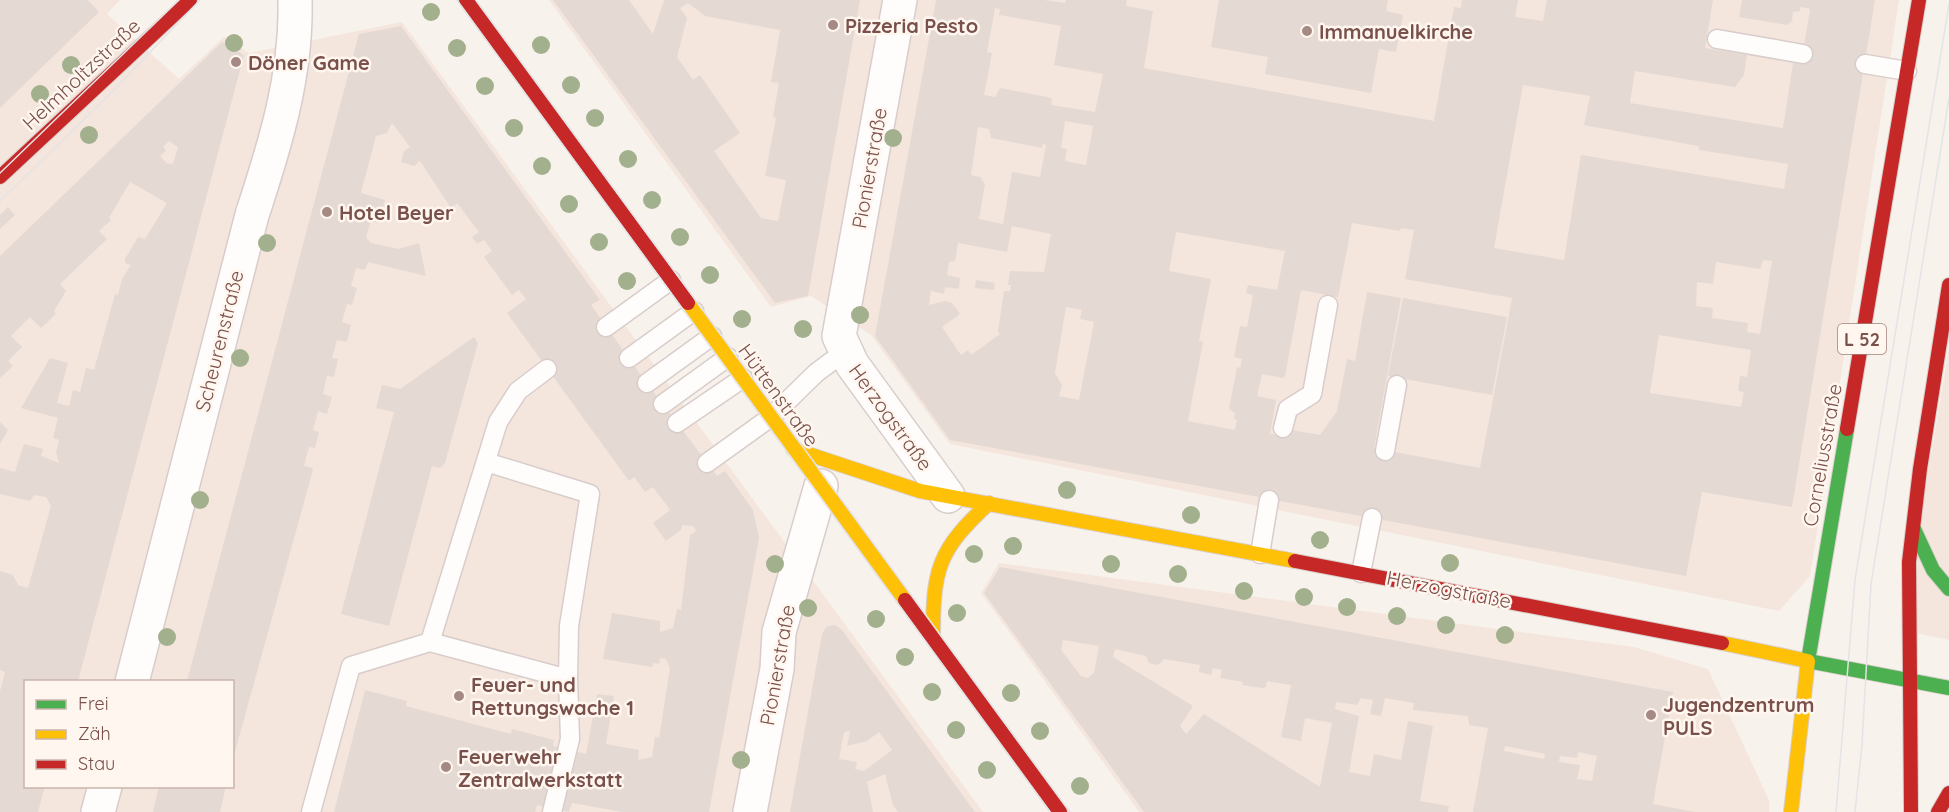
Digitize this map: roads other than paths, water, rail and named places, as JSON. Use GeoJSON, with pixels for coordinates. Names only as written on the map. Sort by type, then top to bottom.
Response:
{"type":"FeatureCollection","features":[{"type":"Feature","properties":{"kind":"main road","name":"Hüttenstraße"},"geometry":{"type":"LineString","coordinates":[[466,0],[1060,812]]}},
{"type":"Feature","properties":{"kind":"main road","name":"Corneliusstraße"},"geometry":{"type":"LineString","coordinates":[[1791,812],[1808,661],[1918,0]]}},
{"type":"Feature","properties":{"kind":"main road","name":"Helmholtzstraße"},"geometry":{"type":"LineString","coordinates":[[0,177],[184,2]]}},
{"type":"Feature","properties":{"kind":"main road"},"geometry":{"type":"LineString","coordinates":[[1911,812],[1909,562],[1920,469],[1949,285]]}},
{"type":"Feature","properties":{"kind":"main road","name":"Herzogstraße"},"geometry":{"type":"LineString","coordinates":[[793,449],[920,491],[1361,573],[1949,688]]}},
{"type":"Feature","properties":{"kind":"main road"},"geometry":{"type":"LineString","coordinates":[[933,637],[934,585],[943,553],[961,528],[989,503]]}},
{"type":"Feature","properties":{"kind":"main road"},"geometry":{"type":"LineString","coordinates":[[1914,529],[1933,570],[1949,589]]}},
{"type":"Feature","properties":{"kind":"main road"},"geometry":{"type":"LineString","coordinates":[[1938,812],[1949,793]]}},
{"type":"Feature","properties":{"kind":"street","name":"Scheurenstraße"},"geometry":{"type":"LineString","coordinates":[[132,680],[252,215],[275,146],[289,84],[295,0]]}},
{"type":"Feature","properties":{"kind":"street","name":"Pionierstraße"},"geometry":{"type":"LineString","coordinates":[[835,349],[900,0]]}},
{"type":"Feature","properties":{"kind":"street","name":"Herzogstraße"},"geometry":{"type":"LineString","coordinates":[[835,349],[852,364],[948,496]]}},
{"type":"Feature","properties":{"kind":"street","name":"Pionierstraße"},"geometry":{"type":"LineString","coordinates":[[750,812],[777,669],[778,632],[821,486]]}},
{"type":"Feature","properties":{"kind":"street"},"geometry":{"type":"LineString","coordinates":[[98,812],[104,788]]}},
{"type":"Feature","properties":{"kind":"lane"},"geometry":{"type":"LineString","coordinates":[[1717,39],[1803,54]]}},
{"type":"Feature","properties":{"kind":"lane"},"geometry":{"type":"LineString","coordinates":[[1865,64],[1907,71]]}},
{"type":"Feature","properties":{"kind":"lane"},"geometry":{"type":"LineString","coordinates":[[606,327],[671,280]]}},
{"type":"Feature","properties":{"kind":"lane"},"geometry":{"type":"LineString","coordinates":[[1283,428],[1288,409],[1312,393],[1328,305]]}},
{"type":"Feature","properties":{"kind":"lane"},"geometry":{"type":"LineString","coordinates":[[629,358],[694,311]]}},
{"type":"Feature","properties":{"kind":"lane"},"geometry":{"type":"LineString","coordinates":[[647,383],[712,336]]}},
{"type":"Feature","properties":{"kind":"lane"},"geometry":{"type":"LineString","coordinates":[[707,463],[771,417],[816,373],[835,349]]}},
{"type":"Feature","properties":{"kind":"lane"},"geometry":{"type":"LineString","coordinates":[[663,404],[728,357]]}},
{"type":"Feature","properties":{"kind":"lane"},"geometry":{"type":"LineString","coordinates":[[430,642],[498,422],[518,391],[547,369]]}},
{"type":"Feature","properties":{"kind":"lane"},"geometry":{"type":"LineString","coordinates":[[677,423],[743,378]]}},
{"type":"Feature","properties":{"kind":"lane"},"geometry":{"type":"LineString","coordinates":[[1385,451],[1397,386]]}},
{"type":"Feature","properties":{"kind":"lane"},"geometry":{"type":"LineString","coordinates":[[486,462],[590,494],[569,626],[570,739],[552,812]]}},
{"type":"Feature","properties":{"kind":"lane"},"geometry":{"type":"LineString","coordinates":[[1260,554],[1269,500]]}},
{"type":"Feature","properties":{"kind":"lane"},"geometry":{"type":"LineString","coordinates":[[1361,573],[1371,518]]}},
{"type":"Feature","properties":{"kind":"lane"},"geometry":{"type":"LineString","coordinates":[[311,812],[351,666],[430,642],[568,679]]}},
{"type":"Feature","properties":{"kind":"tram line"},"geometry":{"type":"LineString","coordinates":[[0,173],[179,0]]}},
{"type":"Feature","properties":{"kind":"tram line"},"geometry":{"type":"LineString","coordinates":[[0,201],[109,95],[200,0]]}},
{"type":"Feature","properties":{"kind":"tram line"},"geometry":{"type":"LineString","coordinates":[[457,0],[1050,812]]}},
{"type":"Feature","properties":{"kind":"tram line"},"geometry":{"type":"LineString","coordinates":[[476,0],[1070,812]]}},
{"type":"Feature","properties":{"kind":"tram line"},"geometry":{"type":"LineString","coordinates":[[1836,812],[1855,580],[1949,4]]}},
{"type":"Feature","properties":{"kind":"tram line"},"geometry":{"type":"LineString","coordinates":[[1855,812],[1862,745],[1871,584],[1949,98]]}},
{"type":"Feature","properties":{"kind":"place","name":"Pizzeria Pesto"},"geometry":{"type":"Point","coordinates":[833,25]}},
{"type":"Feature","properties":{"kind":"place","name":"Immanuelkirche"},"geometry":{"type":"Point","coordinates":[1307,31]}},
{"type":"Feature","properties":{"kind":"place","name":"Döner Game"},"geometry":{"type":"Point","coordinates":[236,62]}},
{"type":"Feature","properties":{"kind":"place","name":"Hotel Beyer"},"geometry":{"type":"Point","coordinates":[327,212]}},
{"type":"Feature","properties":{"kind":"place","name":"Feuer- und Rettungswache 1"},"geometry":{"type":"Point","coordinates":[459,696]}},
{"type":"Feature","properties":{"kind":"place","name":"Jugendzentrum PULS"},"geometry":{"type":"Point","coordinates":[1651,715]}},
{"type":"Feature","properties":{"kind":"place","name":"Feuerwehr Zentralwerkstatt"},"geometry":{"type":"Point","coordinates":[446,767]}}]}
